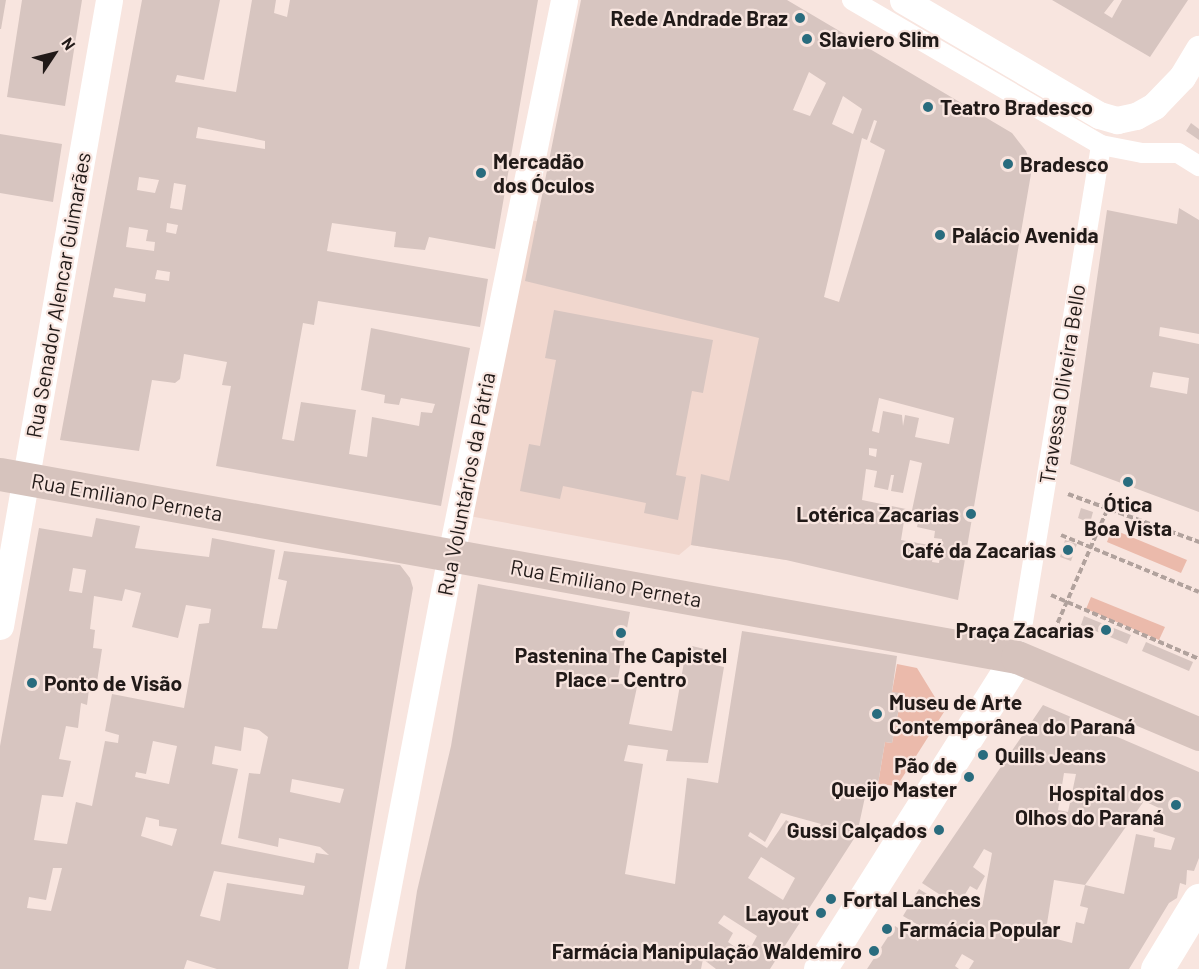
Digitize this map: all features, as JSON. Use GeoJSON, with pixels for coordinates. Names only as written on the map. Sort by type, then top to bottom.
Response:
{"type":"FeatureCollection","features":[{"type":"Feature","properties":{"kind":"main road","name":"Rua Emiliano Perneta"},"geometry":{"type":"LineString","coordinates":[[13,476],[1017,657],[1199,734]]}},
{"type":"Feature","properties":{"kind":"street","name":"Rua Senador Alencar Guimarães"},"geometry":{"type":"LineString","coordinates":[[0,626],[13,476],[109,0]]}},
{"type":"Feature","properties":{"kind":"street","name":"Rua Voluntários da Pátria"},"geometry":{"type":"LineString","coordinates":[[372,969],[451,555],[564,0]]}},
{"type":"Feature","properties":{"kind":"street"},"geometry":{"type":"LineString","coordinates":[[852,0],[1101,145],[1142,153],[1178,153],[1199,166]]}},
{"type":"Feature","properties":{"kind":"street"},"geometry":{"type":"LineString","coordinates":[[903,0],[1099,116],[1117,120],[1136,117],[1154,106],[1182,77],[1199,49]]}},
{"type":"Feature","properties":{"kind":"street","name":"Travessa Oliveira Bello"},"geometry":{"type":"LineString","coordinates":[[1023,622],[1101,145]]}},
{"type":"Feature","properties":{"kind":"street"},"geometry":{"type":"LineString","coordinates":[[820,969],[1017,657]]}},
{"type":"Feature","properties":{"kind":"street"},"geometry":{"type":"LineString","coordinates":[[1157,969],[1199,900]]}},
{"type":"Feature","properties":{"kind":"path"},"geometry":{"type":"LineString","coordinates":[[1046,483],[1199,542]]}},
{"type":"Feature","properties":{"kind":"path"},"geometry":{"type":"LineString","coordinates":[[1054,631],[1108,508]]}},
{"type":"Feature","properties":{"kind":"path"},"geometry":{"type":"LineString","coordinates":[[1039,524],[1199,592]]}},
{"type":"Feature","properties":{"kind":"path"},"geometry":{"type":"LineString","coordinates":[[1029,584],[1199,659]]}},
{"type":"Feature","properties":{"kind":"shaded area"},"geometry":{"type":"Polygon","coordinates":[[[525,219],[593,232],[839,302],[786,560],[691,545],[679,555],[469,516],[525,219]]]}},
{"type":"Feature","properties":{"kind":"shaded area"},"geometry":{"type":"Polygon","coordinates":[[[1112,529],[1187,560],[1181,573],[1107,542],[1112,529]]]}},
{"type":"Feature","properties":{"kind":"shaded area"},"geometry":{"type":"Polygon","coordinates":[[[1091,597],[1165,627],[1159,640],[1086,609],[1091,597]]]}},
{"type":"Feature","properties":{"kind":"shaded area"},"geometry":{"type":"Polygon","coordinates":[[[897,664],[917,668],[944,712],[897,786],[878,784],[885,742],[892,743],[902,694],[892,692],[897,664]]]}},
{"type":"Feature","properties":{"kind":"building"},"geometry":{"type":"Polygon","coordinates":[[[0,0],[6,0],[1,29],[0,29],[0,0]]]}},
{"type":"Feature","properties":{"kind":"building"},"geometry":{"type":"Polygon","coordinates":[[[22,0],[82,0],[65,106],[7,97],[22,0]]]}},
{"type":"Feature","properties":{"kind":"building"},"geometry":{"type":"Polygon","coordinates":[[[142,0],[220,0],[204,80],[177,75],[175,82],[236,92],[252,0],[276,0],[274,13],[287,17],[290,0],[538,0],[495,249],[429,237],[425,250],[394,247],[396,232],[332,223],[327,251],[488,279],[480,327],[318,301],[314,325],[303,323],[282,439],[294,441],[301,402],[356,410],[349,454],[367,457],[372,417],[419,426],[421,412],[432,413],[435,404],[401,398],[399,405],[384,403],[385,395],[361,390],[371,328],[470,348],[441,506],[216,466],[231,386],[222,385],[227,362],[184,354],[180,379],[175,383],[152,380],[139,451],[60,440],[142,0]],[[198,127],[196,138],[265,149],[265,141],[198,127]],[[139,177],[137,190],[155,193],[159,180],[139,177]],[[174,183],[170,208],[182,210],[186,185],[174,183]],[[167,223],[166,232],[176,234],[178,225],[167,223]],[[129,227],[126,247],[154,251],[155,242],[146,241],[148,230],[129,227]],[[157,270],[155,279],[169,281],[170,272],[157,270]],[[115,288],[113,297],[145,302],[146,294],[115,288]]]}},
{"type":"Feature","properties":{"kind":"building"},"geometry":{"type":"Polygon","coordinates":[[[581,0],[787,0],[1012,133],[1026,151],[1032,168],[958,600],[786,560],[691,545],[701,474],[729,481],[759,338],[525,281],[581,0]],[[809,72],[793,110],[810,116],[826,83],[809,72]],[[843,96],[832,124],[853,134],[862,109],[843,96]],[[874,120],[867,140],[862,138],[824,297],[839,302],[885,150],[870,142],[877,121],[874,120]],[[879,398],[872,431],[879,433],[883,411],[902,415],[903,426],[905,415],[919,418],[915,437],[949,444],[954,418],[879,398]],[[869,448],[869,455],[876,457],[877,449],[869,448]],[[910,460],[903,493],[891,491],[894,475],[891,475],[888,490],[874,487],[877,471],[866,469],[862,500],[906,509],[901,540],[935,546],[932,562],[939,563],[942,539],[934,538],[935,531],[917,527],[919,517],[911,515],[922,463],[910,460]]]}},
{"type":"Feature","properties":{"kind":"building"},"geometry":{"type":"Polygon","coordinates":[[[1052,0],[1114,0],[1104,13],[1112,18],[1122,0],[1188,0],[1150,57],[1052,0]]]}},
{"type":"Feature","properties":{"kind":"building"},"geometry":{"type":"Polygon","coordinates":[[[1191,123],[1199,129],[1199,140],[1186,131],[1191,123]]]}},
{"type":"Feature","properties":{"kind":"building"},"geometry":{"type":"Polygon","coordinates":[[[0,134],[62,144],[53,202],[0,193],[0,134]]]}},
{"type":"Feature","properties":{"kind":"building"},"geometry":{"type":"Polygon","coordinates":[[[1179,208],[1199,220],[1199,334],[1160,327],[1159,336],[1199,344],[1199,512],[1070,464],[1107,210],[1177,224],[1179,208]],[[1153,372],[1150,387],[1187,394],[1189,378],[1153,372]]]}},
{"type":"Feature","properties":{"kind":"building"},"geometry":{"type":"Polygon","coordinates":[[[554,310],[713,340],[703,393],[692,391],[676,475],[686,477],[678,520],[644,513],[646,503],[563,486],[560,499],[520,491],[529,444],[540,446],[556,360],[545,358],[554,310]]]}},
{"type":"Feature","properties":{"kind":"building"},"geometry":{"type":"Polygon","coordinates":[[[1081,508],[1093,512],[1090,523],[1078,518],[1081,508]]]}},
{"type":"Feature","properties":{"kind":"building"},"geometry":{"type":"Polygon","coordinates":[[[96,518],[140,526],[135,548],[209,557],[212,538],[275,550],[262,628],[277,629],[287,581],[278,579],[284,551],[400,565],[410,578],[413,588],[348,969],[217,969],[187,960],[184,969],[0,969],[0,746],[39,528],[92,537],[96,518]],[[73,568],[69,591],[82,593],[86,570],[73,568]],[[125,589],[122,601],[94,596],[90,629],[95,630],[93,648],[102,649],[97,682],[90,681],[87,705],[81,703],[78,728],[66,726],[59,759],[71,761],[63,797],[42,795],[34,840],[67,844],[76,802],[92,806],[105,741],[118,743],[119,735],[105,731],[112,694],[184,708],[199,624],[209,623],[211,609],[186,605],[178,638],[132,627],[141,593],[125,589]],[[244,727],[241,751],[215,746],[212,764],[238,769],[221,844],[314,863],[316,853],[329,855],[320,847],[279,838],[278,847],[238,838],[249,773],[260,774],[268,737],[259,730],[244,727]],[[153,741],[146,774],[136,772],[135,777],[169,784],[177,746],[153,741]],[[292,779],[290,792],[340,803],[344,789],[292,779]],[[146,817],[141,836],[172,846],[177,829],[159,826],[159,820],[146,817]],[[53,868],[46,900],[29,897],[27,908],[51,911],[62,868],[53,868]],[[214,871],[200,916],[220,921],[227,883],[303,895],[305,886],[214,871]]]}},
{"type":"Feature","properties":{"kind":"building","name":"Café da Zacarias"},"geometry":{"type":"Polygon","coordinates":[[[1065,540],[1077,544],[1071,561],[1060,557],[1065,540]]]}},
{"type":"Feature","properties":{"kind":"building"},"geometry":{"type":"Polygon","coordinates":[[[478,584],[630,612],[617,683],[637,687],[629,724],[672,731],[684,662],[689,662],[692,646],[717,652],[715,665],[724,667],[708,763],[666,761],[668,750],[628,745],[624,761],[643,764],[625,874],[675,884],[687,778],[718,783],[742,631],[897,656],[892,692],[902,693],[892,743],[885,742],[878,784],[868,783],[857,834],[770,969],[716,969],[703,959],[701,969],[405,969],[417,891],[451,746],[478,584]],[[781,813],[765,842],[750,832],[748,836],[767,848],[786,820],[812,837],[821,824],[781,813]],[[761,857],[748,878],[783,900],[795,878],[761,857]],[[724,915],[718,923],[733,933],[728,942],[738,949],[742,942],[751,947],[757,936],[724,915]]]}},
{"type":"Feature","properties":{"kind":"building","name":"Praça Zacarias"},"geometry":{"type":"Polygon","coordinates":[[[1084,616],[1131,635],[1127,644],[1081,625],[1084,616]]]}},
{"type":"Feature","properties":{"kind":"building","name":"Praça Zacarias"},"geometry":{"type":"Polygon","coordinates":[[[1146,642],[1193,662],[1189,671],[1142,651],[1146,642]]]}},
{"type":"Feature","properties":{"kind":"building"},"geometry":{"type":"Polygon","coordinates":[[[1043,705],[1199,772],[1199,858],[1194,871],[1187,870],[1186,885],[1180,883],[1177,898],[1169,903],[1129,969],[969,969],[974,961],[962,954],[955,966],[959,969],[867,969],[895,926],[918,941],[925,929],[903,916],[919,889],[942,903],[945,898],[922,883],[1043,705]],[[1064,773],[1058,810],[1068,812],[1076,774],[1064,773]],[[1144,801],[1085,885],[1124,894],[1136,834],[1155,838],[1154,847],[1171,850],[1175,838],[1153,831],[1161,809],[1144,801]],[[984,849],[973,867],[985,876],[977,890],[970,886],[964,896],[982,907],[992,853],[984,849]],[[1054,880],[1045,936],[1072,943],[1076,922],[1084,924],[1088,908],[1080,906],[1085,885],[1054,880]]]}},
{"type":"Feature","properties":{"kind":"place","name":"Rede Andrade Braz"},"geometry":{"type":"Point","coordinates":[800,18]}},
{"type":"Feature","properties":{"kind":"place","name":"Slaviero Slim"},"geometry":{"type":"Point","coordinates":[807,39]}},
{"type":"Feature","properties":{"kind":"place","name":"Teatro Bradesco"},"geometry":{"type":"Point","coordinates":[928,107]}},
{"type":"Feature","properties":{"kind":"place","name":"Bradesco"},"geometry":{"type":"Point","coordinates":[1008,164]}},
{"type":"Feature","properties":{"kind":"place","name":"Mercadão dos Óculos"},"geometry":{"type":"Point","coordinates":[481,173]}},
{"type":"Feature","properties":{"kind":"place","name":"Palácio Avenida"},"geometry":{"type":"Point","coordinates":[940,235]}},
{"type":"Feature","properties":{"kind":"place","name":"Ótica Boa Vista"},"geometry":{"type":"Point","coordinates":[1128,482]}},
{"type":"Feature","properties":{"kind":"place","name":"Lotérica Zacarias"},"geometry":{"type":"Point","coordinates":[971,514]}},
{"type":"Feature","properties":{"kind":"place","name":"Café da Zacarias"},"geometry":{"type":"Point","coordinates":[1068,550]}},
{"type":"Feature","properties":{"kind":"place","name":"Praça Zacarias"},"geometry":{"type":"Point","coordinates":[1106,630]}},
{"type":"Feature","properties":{"kind":"place","name":"Pastenina The Capistel Place - Centro"},"geometry":{"type":"Point","coordinates":[621,633]}},
{"type":"Feature","properties":{"kind":"place","name":"Ponto de Visão"},"geometry":{"type":"Point","coordinates":[32,683]}},
{"type":"Feature","properties":{"kind":"place","name":"Museu de Arte Contemporânea do Paraná"},"geometry":{"type":"Point","coordinates":[877,714]}},
{"type":"Feature","properties":{"kind":"place","name":"Quills Jeans"},"geometry":{"type":"Point","coordinates":[983,755]}},
{"type":"Feature","properties":{"kind":"place","name":"Pão de Queijo Master"},"geometry":{"type":"Point","coordinates":[969,777]}},
{"type":"Feature","properties":{"kind":"place","name":"Hospital dos Olhos do Paraná"},"geometry":{"type":"Point","coordinates":[1176,805]}},
{"type":"Feature","properties":{"kind":"place","name":"Gussi Calçados"},"geometry":{"type":"Point","coordinates":[939,830]}},
{"type":"Feature","properties":{"kind":"place","name":"Fortal Lanches"},"geometry":{"type":"Point","coordinates":[831,899]}},
{"type":"Feature","properties":{"kind":"place","name":"Layout"},"geometry":{"type":"Point","coordinates":[821,913]}},
{"type":"Feature","properties":{"kind":"place","name":"Farmácia Popular"},"geometry":{"type":"Point","coordinates":[887,929]}},
{"type":"Feature","properties":{"kind":"place","name":"Farmácia Manipulação Waldemiro"},"geometry":{"type":"Point","coordinates":[874,951]}}]}
